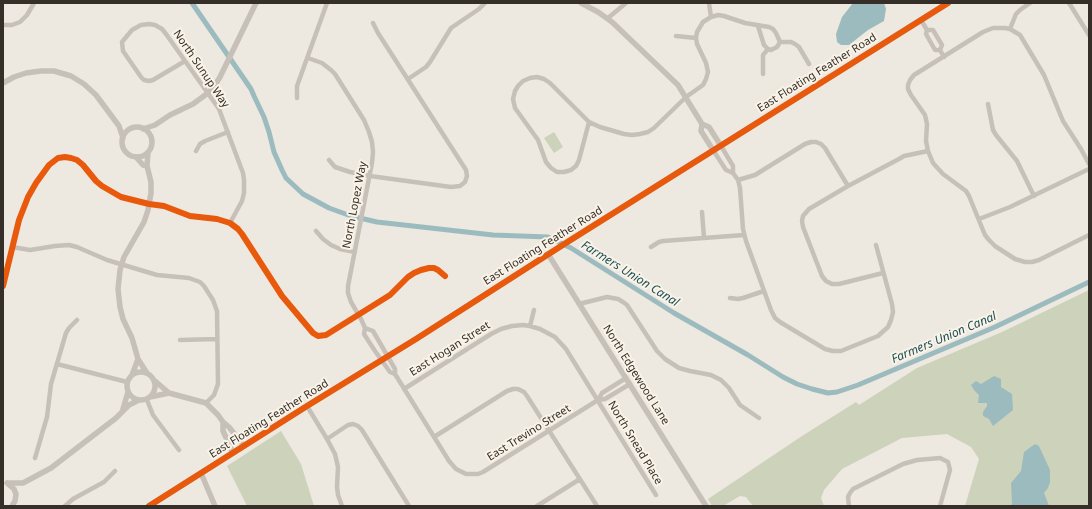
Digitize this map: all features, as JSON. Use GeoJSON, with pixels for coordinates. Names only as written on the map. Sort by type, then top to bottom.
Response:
{"type":"FeatureCollection","features":[{"type":"Feature","properties":{"kind":"main road","name":"East Floating Feather Road"},"geometry":{"type":"LineString","coordinates":[[149,506],[948,3]]}},
{"type":"Feature","properties":{"kind":"street"},"geometry":{"type":"LineString","coordinates":[[3,25],[12,25],[20,22],[27,15],[34,3]]}},
{"type":"Feature","properties":{"kind":"street"},"geometry":{"type":"LineString","coordinates":[[119,126],[143,129],[155,125],[170,115],[194,104],[208,93],[215,85],[256,3]]}},
{"type":"Feature","properties":{"kind":"street"},"geometry":{"type":"LineString","coordinates":[[297,98],[297,86],[327,3]]}},
{"type":"Feature","properties":{"kind":"street"},"geometry":{"type":"LineString","coordinates":[[408,79],[426,67],[451,28],[479,10],[485,3]]}},
{"type":"Feature","properties":{"kind":"street"},"geometry":{"type":"LineString","coordinates":[[581,3],[608,18],[674,80],[702,124],[709,127],[721,146],[733,166],[733,172],[738,180],[741,193],[744,235],[771,310],[780,322],[825,349],[833,351],[841,351],[878,336],[888,327],[893,312],[876,245]]}},
{"type":"Feature","properties":{"kind":"street"},"geometry":{"type":"LineString","coordinates":[[608,18],[626,3]]}},
{"type":"Feature","properties":{"kind":"street"},"geometry":{"type":"LineString","coordinates":[[709,3],[711,17]]}},
{"type":"Feature","properties":{"kind":"street"},"geometry":{"type":"LineString","coordinates":[[1010,29],[1016,14],[1030,3]]}},
{"type":"Feature","properties":{"kind":"street"},"geometry":{"type":"LineString","coordinates":[[1069,3],[1089,35]]}},
{"type":"Feature","properties":{"kind":"street"},"geometry":{"type":"LineString","coordinates":[[589,122],[576,166],[571,170],[557,172],[546,162],[538,140],[515,108],[513,99],[515,91],[523,81],[530,78],[537,77],[544,79],[550,83],[589,122],[600,127],[632,136],[648,132],[654,128],[686,97],[703,85],[708,72],[696,38],[703,22],[718,15],[745,24],[769,27],[776,33],[780,42]]}},
{"type":"Feature","properties":{"kind":"street"},"geometry":{"type":"LineString","coordinates":[[921,20],[927,30],[926,34],[932,44],[936,50],[940,50],[944,57]]}},
{"type":"Feature","properties":{"kind":"street"},"geometry":{"type":"LineString","coordinates":[[329,160],[335,167],[370,176],[450,187],[460,186],[465,182],[467,176],[466,170],[378,34],[373,23]]}},
{"type":"Feature","properties":{"kind":"street","name":"North Sunup Way"},"geometry":{"type":"LineString","coordinates":[[185,61],[153,80],[144,80],[140,77],[123,51],[122,42],[132,30],[141,25],[155,25],[162,29],[166,34],[219,109],[243,173],[245,187],[242,201],[230,223]]}},
{"type":"Feature","properties":{"kind":"street"},"geometry":{"type":"LineString","coordinates":[[758,26],[764,45],[768,49],[775,49],[780,42]]}},
{"type":"Feature","properties":{"kind":"street"},"geometry":{"type":"LineString","coordinates":[[1089,164],[1063,121],[1044,75],[1020,35],[1010,29],[999,28],[988,30],[914,76],[908,84],[910,95],[925,115],[927,124],[926,141],[930,158],[938,169],[966,191],[988,240],[995,246],[1015,259],[1025,262],[1032,262],[1089,235]]}},
{"type":"Feature","properties":{"kind":"street"},"geometry":{"type":"LineString","coordinates":[[927,30],[932,30],[936,35],[942,45],[940,50]]}},
{"type":"Feature","properties":{"kind":"street"},"geometry":{"type":"LineString","coordinates":[[676,36],[696,38]]}},
{"type":"Feature","properties":{"kind":"street"},"geometry":{"type":"LineString","coordinates":[[780,42],[791,42],[799,47],[809,64]]}},
{"type":"Feature","properties":{"kind":"street"},"geometry":{"type":"LineString","coordinates":[[763,74],[763,55],[768,49]]}},
{"type":"Feature","properties":{"kind":"street","name":"North Lopez Way"},"geometry":{"type":"LineString","coordinates":[[308,58],[322,63],[331,70],[364,120],[372,142],[373,152],[370,176],[361,214],[348,293],[351,302],[365,328],[364,334],[390,372],[395,374]]}},
{"type":"Feature","properties":{"kind":"street"},"geometry":{"type":"LineString","coordinates":[[3,83],[26,73],[41,71],[71,76],[84,84],[96,95],[119,126],[125,151],[136,157],[143,165],[147,166]]}},
{"type":"Feature","properties":{"kind":"street"},"geometry":{"type":"LineString","coordinates":[[988,104],[993,130],[1017,161],[1034,196]]}},
{"type":"Feature","properties":{"kind":"street"},"geometry":{"type":"LineString","coordinates":[[702,124],[701,131],[713,150],[726,170],[733,172]]}},
{"type":"Feature","properties":{"kind":"street"},"geometry":{"type":"LineString","coordinates":[[155,125],[152,144],[148,152],[147,166],[151,182],[149,204],[144,222],[128,249],[119,276],[118,289],[123,319],[138,359],[147,373],[169,393],[206,403],[229,427],[244,446]]}},
{"type":"Feature","properties":{"kind":"street"},"geometry":{"type":"LineString","coordinates":[[123,138],[129,130],[134,128]]}},
{"type":"Feature","properties":{"kind":"street"},"geometry":{"type":"LineString","coordinates":[[143,129],[152,139]]}},
{"type":"Feature","properties":{"kind":"street"},"geometry":{"type":"LineString","coordinates":[[196,150],[200,144],[205,141],[228,132]]}},
{"type":"Feature","properties":{"kind":"street"},"geometry":{"type":"LineString","coordinates":[[738,180],[755,175],[805,144],[816,142],[825,148],[848,186]]}},
{"type":"Feature","properties":{"kind":"street"},"geometry":{"type":"LineString","coordinates":[[883,272],[839,284],[832,284],[826,281],[822,276],[802,222],[803,216],[809,209],[904,156],[928,151]]}},
{"type":"Feature","properties":{"kind":"street"},"geometry":{"type":"LineString","coordinates":[[136,157],[145,155],[148,152]]}},
{"type":"Feature","properties":{"kind":"street"},"geometry":{"type":"LineString","coordinates":[[3,286],[12,246],[22,212],[32,190],[49,165],[58,158],[65,157],[77,160],[96,181],[109,191],[126,198],[164,206],[190,216],[217,219],[230,223],[242,234],[282,296],[313,333],[318,336],[326,335],[359,315],[390,295],[408,278],[421,270],[434,268],[445,276]]}},
{"type":"Feature","properties":{"kind":"street"},"geometry":{"type":"LineString","coordinates":[[979,219],[1010,207],[1089,169]]}},
{"type":"Feature","properties":{"kind":"street"},"geometry":{"type":"LineString","coordinates":[[702,212],[704,238]]}},
{"type":"Feature","properties":{"kind":"street"},"geometry":{"type":"LineString","coordinates":[[316,231],[323,239],[332,245],[340,249],[355,252]]}},
{"type":"Feature","properties":{"kind":"street"},"geometry":{"type":"LineString","coordinates":[[651,247],[663,241],[744,235]]}},
{"type":"Feature","properties":{"kind":"street"},"geometry":{"type":"LineString","coordinates":[[12,246],[30,250],[69,245],[157,275],[189,278],[200,282],[216,305],[218,384],[214,395],[206,403]]}},
{"type":"Feature","properties":{"kind":"street","name":"North Edgewood Lane"},"geometry":{"type":"LineString","coordinates":[[550,253],[579,304],[706,506]]}},
{"type":"Feature","properties":{"kind":"street"},"geometry":{"type":"LineString","coordinates":[[730,298],[743,298],[764,291]]}},
{"type":"Feature","properties":{"kind":"street"},"geometry":{"type":"LineString","coordinates":[[579,304],[607,297],[618,299],[623,302],[627,305],[657,351],[665,359],[679,368],[711,375],[721,380],[729,388],[740,405],[759,418]]}},
{"type":"Feature","properties":{"kind":"street"},"geometry":{"type":"LineString","coordinates":[[530,326],[534,310]]}},
{"type":"Feature","properties":{"kind":"street"},"geometry":{"type":"LineString","coordinates":[[35,458],[47,417],[51,384],[66,333],[77,320]]}},
{"type":"Feature","properties":{"kind":"street","name":"East Hogan Street"},"geometry":{"type":"LineString","coordinates":[[404,389],[496,331],[512,326],[530,326]]}},
{"type":"Feature","properties":{"kind":"street","name":"North Snead Place"},"geometry":{"type":"LineString","coordinates":[[530,326],[550,334],[563,345],[656,495]]}},
{"type":"Feature","properties":{"kind":"street","name":"North Lopez Way"},"geometry":{"type":"LineString","coordinates":[[365,328],[373,331],[394,369],[395,374]]}},
{"type":"Feature","properties":{"kind":"street"},"geometry":{"type":"LineString","coordinates":[[180,340],[217,339]]}},
{"type":"Feature","properties":{"kind":"street"},"geometry":{"type":"LineString","coordinates":[[122,411],[128,392],[127,382],[132,375],[138,359]]}},
{"type":"Feature","properties":{"kind":"street"},"geometry":{"type":"LineString","coordinates":[[57,364],[127,382]]}},
{"type":"Feature","properties":{"kind":"street"},"geometry":{"type":"LineString","coordinates":[[132,375],[139,372],[147,373]]}},
{"type":"Feature","properties":{"kind":"street"},"geometry":{"type":"LineString","coordinates":[[395,374],[434,437],[507,391],[518,389],[524,392],[596,506]]}},
{"type":"Feature","properties":{"kind":"street","name":"East Trevino Street"},"geometry":{"type":"LineString","coordinates":[[598,400],[602,393],[626,378]]}},
{"type":"Feature","properties":{"kind":"street"},"geometry":{"type":"LineString","coordinates":[[148,398],[155,390],[155,381]]}},
{"type":"Feature","properties":{"kind":"street","name":"East Trevino Street"},"geometry":{"type":"LineString","coordinates":[[434,437],[456,469],[466,474],[478,474],[598,400],[605,399],[630,384]]}},
{"type":"Feature","properties":{"kind":"street"},"geometry":{"type":"LineString","coordinates":[[128,392],[134,399],[139,400]]}},
{"type":"Feature","properties":{"kind":"street"},"geometry":{"type":"LineString","coordinates":[[5,482],[23,483],[51,468],[116,418],[129,405],[139,400],[169,393]]}},
{"type":"Feature","properties":{"kind":"street"},"geometry":{"type":"LineString","coordinates":[[148,398],[153,415],[179,450]]}},
{"type":"Feature","properties":{"kind":"street"},"geometry":{"type":"LineString","coordinates":[[307,406],[327,438],[337,460],[337,487],[342,506]]}},
{"type":"Feature","properties":{"kind":"street"},"geometry":{"type":"LineString","coordinates":[[223,422],[223,431],[233,453]]}},
{"type":"Feature","properties":{"kind":"street"},"geometry":{"type":"LineString","coordinates":[[327,438],[353,424],[358,426],[362,430],[409,506]]}},
{"type":"Feature","properties":{"kind":"street"},"geometry":{"type":"LineString","coordinates":[[849,506],[848,497],[853,489],[902,464],[917,460],[940,458],[948,462],[950,470],[940,506]]}},
{"type":"Feature","properties":{"kind":"street"},"geometry":{"type":"LineString","coordinates":[[65,506],[74,499],[104,482],[115,471]]}},
{"type":"Feature","properties":{"kind":"street"},"geometry":{"type":"LineString","coordinates":[[201,473],[215,506]]}},
{"type":"Feature","properties":{"kind":"street"},"geometry":{"type":"LineString","coordinates":[[537,506],[580,479]]}},
{"type":"Feature","properties":{"kind":"street"},"geometry":{"type":"LineString","coordinates":[[5,482],[14,489],[16,498]]}},
{"type":"Feature","properties":{"kind":"street"},"geometry":{"type":"LineString","coordinates":[[13,506],[23,483]]}},
{"type":"Feature","properties":{"kind":"green space"},"geometry":{"type":"Polygon","coordinates":[[[554,132],[563,147],[554,153],[544,138],[554,132]]]}},
{"type":"Feature","properties":{"kind":"green space"},"geometry":{"type":"Polygon","coordinates":[[[1089,290],[1089,506],[965,506],[979,459],[971,447],[947,434],[902,438],[842,469],[824,490],[821,498],[824,506],[753,506],[746,497],[740,496],[723,506],[712,506],[708,499],[856,402],[859,405],[917,368],[1002,332],[1089,290]]]}},
{"type":"Feature","properties":{"kind":"green space"},"geometry":{"type":"Polygon","coordinates":[[[281,431],[301,464],[314,506],[247,506],[227,466],[281,431]]]}},
{"type":"Feature","properties":{"kind":"water"},"geometry":{"type":"Polygon","coordinates":[[[853,3],[884,3],[886,9],[884,21],[868,30],[849,45],[841,45],[837,42],[836,34],[842,17],[853,3]]]}},
{"type":"Feature","properties":{"kind":"water"},"geometry":{"type":"Polygon","coordinates":[[[994,376],[1001,379],[1001,387],[1012,394],[1013,410],[993,426],[989,419],[983,416],[987,403],[978,403],[979,395],[971,385],[976,381],[981,384],[994,376]]]}},
{"type":"Feature","properties":{"kind":"water"},"geometry":{"type":"Polygon","coordinates":[[[1035,444],[1039,446],[1050,470],[1050,482],[1044,493],[1049,506],[1010,506],[1012,504],[1011,483],[1021,471],[1024,452],[1035,444]]]}},
{"type":"Feature","properties":{"kind":"waterway","name":"Farmers Union Canal"},"geometry":{"type":"LineString","coordinates":[[192,3],[251,89],[264,117],[274,152],[282,170],[286,178],[303,194],[329,208],[351,216],[377,222],[493,235],[548,237],[571,248],[674,313],[748,355],[783,377],[812,389],[828,393],[837,392],[858,385],[995,327],[1089,282]]}},
{"type":"Feature","properties":{"kind":"cycle path"},"geometry":{"type":"LineString","coordinates":[[149,506],[948,3]]}},
{"type":"Feature","properties":{"kind":"cycle path"},"geometry":{"type":"LineString","coordinates":[[3,286],[19,220],[28,197],[49,165],[58,158],[65,157],[77,160],[96,181],[121,197],[164,206],[190,216],[217,219],[230,223],[242,234],[282,296],[313,333],[318,336],[326,335],[390,295],[414,273],[421,270],[434,268],[445,276]]}}]}
